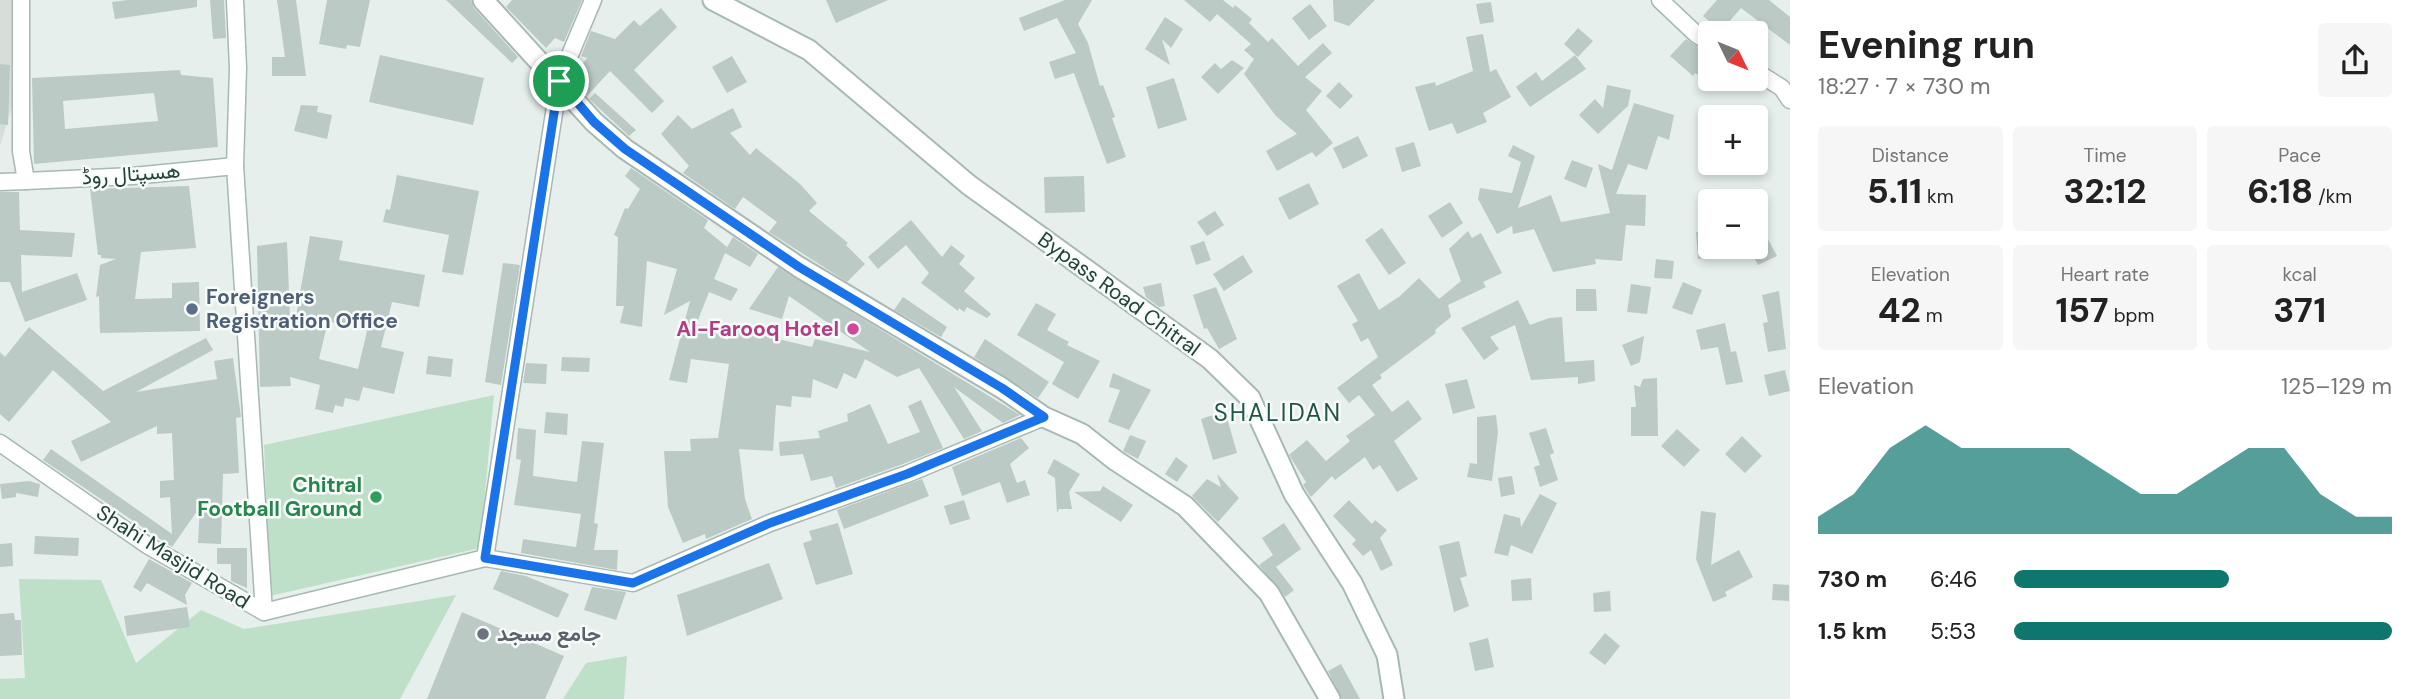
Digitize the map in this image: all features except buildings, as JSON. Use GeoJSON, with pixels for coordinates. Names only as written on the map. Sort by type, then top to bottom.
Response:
{"type":"FeatureCollection","features":[{"type":"Feature","properties":{"kind":"street"},"geometry":{"type":"LineString","coordinates":[[21,0],[21,151],[26,181]]}},
{"type":"Feature","properties":{"kind":"street"},"geometry":{"type":"LineString","coordinates":[[235,0],[238,68],[236,166],[264,612]]}},
{"type":"Feature","properties":{"kind":"street"},"geometry":{"type":"LineString","coordinates":[[483,0],[594,122],[636,156],[799,267],[1002,388],[1044,417],[1082,434],[1115,460],[1185,506],[1269,593],[1330,699]]}},
{"type":"Feature","properties":{"kind":"street"},"geometry":{"type":"LineString","coordinates":[[485,558],[559,81],[593,0]]}},
{"type":"Feature","properties":{"kind":"street","name":"Bypass Road Chitral"},"geometry":{"type":"LineString","coordinates":[[713,0],[809,50],[960,177],[1210,359],[1250,398],[1294,494],[1352,583],[1387,654],[1394,699]]}},
{"type":"Feature","properties":{"kind":"street"},"geometry":{"type":"LineString","coordinates":[[1660,0],[1698,35]]}},
{"type":"Feature","properties":{"kind":"street"},"geometry":{"type":"LineString","coordinates":[[1768,79],[1782,88],[1790,100]]}},
{"type":"Feature","properties":{"kind":"street","name":"ھسپتال روڈ"},"geometry":{"type":"LineString","coordinates":[[0,182],[133,176],[236,166]]}},
{"type":"Feature","properties":{"kind":"street","name":"Shahi Masjid Road"},"geometry":{"type":"LineString","coordinates":[[0,443],[147,545],[264,612],[485,558],[633,583],[770,523],[907,474],[1044,417]]}},
{"type":"Feature","properties":{"kind":"shaded area"},"geometry":{"type":"Polygon","coordinates":[[[0,0],[16,0],[19,83],[0,146],[0,0]]]}},
{"type":"Feature","properties":{"kind":"green space","name":"Chitral Football Ground"},"geometry":{"type":"Polygon","coordinates":[[[494,395],[480,548],[270,596],[264,445],[494,395]]]}},
{"type":"Feature","properties":{"kind":"green space"},"geometry":{"type":"Polygon","coordinates":[[[19,579],[101,580],[136,663],[201,610],[244,629],[456,595],[400,699],[0,699],[0,679],[25,678],[19,579]]]}},
{"type":"Feature","properties":{"kind":"green space"},"geometry":{"type":"Polygon","coordinates":[[[627,656],[624,699],[563,699],[586,663],[627,656]]]}},
{"type":"Feature","properties":{"kind":"place","name":"Foreigners Registration Office"},"geometry":{"type":"Point","coordinates":[192,309]}},
{"type":"Feature","properties":{"kind":"place","name":"Al-Farooq Hotel"},"geometry":{"type":"Point","coordinates":[853,329]}},
{"type":"Feature","properties":{"kind":"place","name":"Chitral Football Ground"},"geometry":{"type":"Point","coordinates":[376,497]}},
{"type":"Feature","properties":{"kind":"place","name":"جامع مسجد"},"geometry":{"type":"Point","coordinates":[483,634]}},
{"type":"Feature","properties":{"kind":"district","name":"SHALIDAN"},"geometry":{"type":"Point","coordinates":[1278,412]}},
{"type":"Feature","properties":{"kind":"route"},"geometry":{"type":"LineString","coordinates":[[559,81],[594,122],[625,149],[799,267],[890,324],[1002,388],[1044,417],[907,474],[770,523],[633,583],[485,558],[498,490],[559,81]]}}]}
